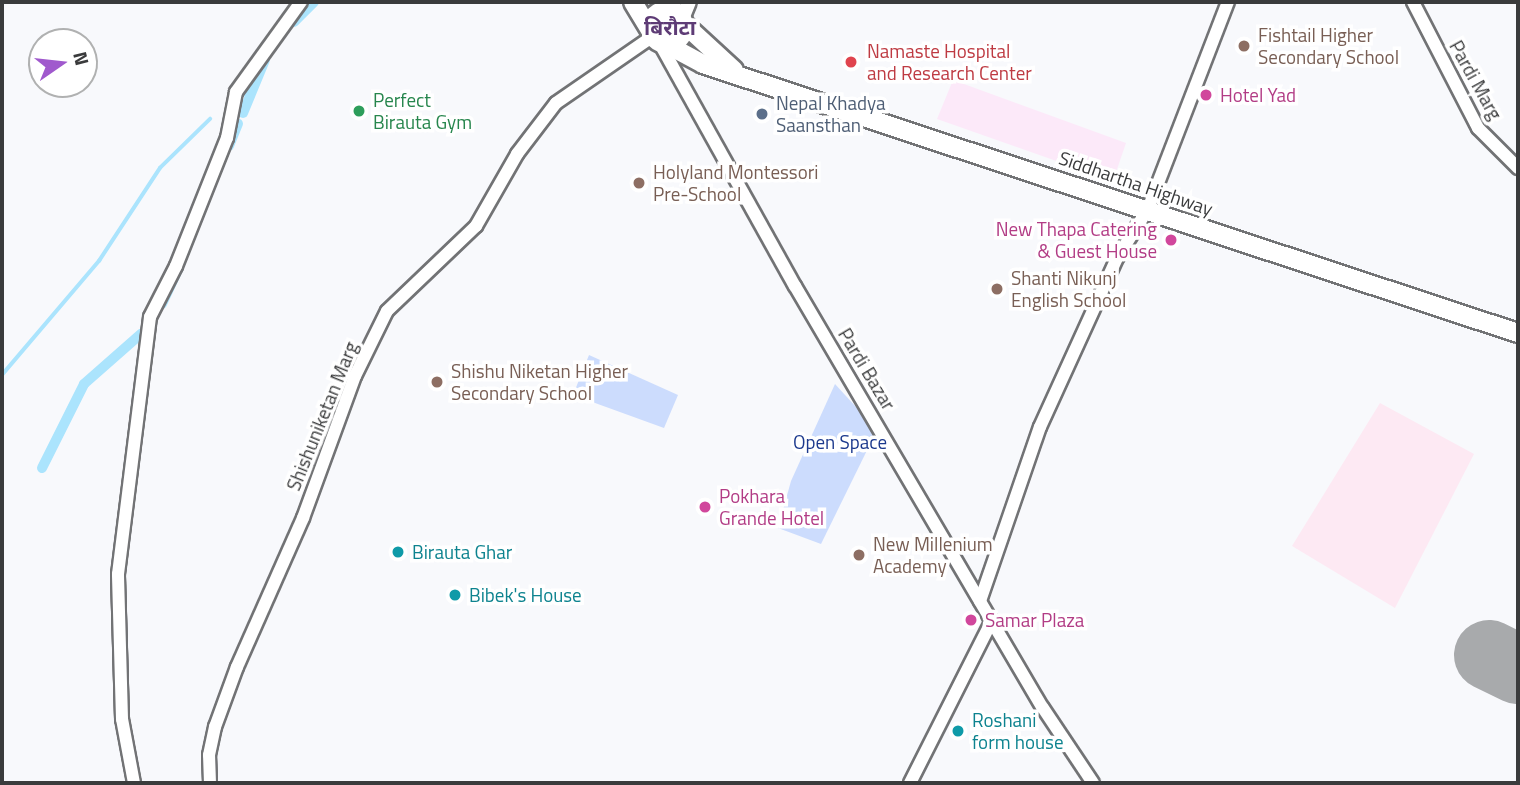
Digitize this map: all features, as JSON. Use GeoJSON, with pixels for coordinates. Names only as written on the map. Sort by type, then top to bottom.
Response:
{"type":"FeatureCollection","features":[{"type":"Feature","properties":{"kind":"highway"},"geometry":{"type":"LineString","coordinates":[[633,2],[657,39]]}},
{"type":"Feature","properties":{"kind":"highway"},"geometry":{"type":"LineString","coordinates":[[657,39],[679,39],[671,11]]}},
{"type":"Feature","properties":{"kind":"highway"},"geometry":{"type":"LineString","coordinates":[[657,39],[653,18],[671,11]]}},
{"type":"Feature","properties":{"kind":"highway"},"geometry":{"type":"LineString","coordinates":[[671,11],[740,75]]}},
{"type":"Feature","properties":{"kind":"highway","name":"Siddhartha Highway"},"geometry":{"type":"LineString","coordinates":[[657,39],[703,64],[1518,333]]}},
{"type":"Feature","properties":{"kind":"main road"},"geometry":{"type":"LineString","coordinates":[[134,783],[122,719],[118,575],[129,458],[150,317],[176,266],[235,102],[301,2]]}},
{"type":"Feature","properties":{"kind":"main road"},"geometry":{"type":"LineString","coordinates":[[671,11],[689,2]]}},
{"type":"Feature","properties":{"kind":"main road"},"geometry":{"type":"LineString","coordinates":[[980,601],[1040,426],[1117,258],[1148,209],[1228,2]]}},
{"type":"Feature","properties":{"kind":"main road","name":"Pardi Marg"},"geometry":{"type":"LineString","coordinates":[[1413,2],[1478,128],[1518,168]]}},
{"type":"Feature","properties":{"kind":"main road","name":"Pardi Bazar"},"geometry":{"type":"LineString","coordinates":[[657,39],[795,286],[980,601],[1093,783]]}},
{"type":"Feature","properties":{"kind":"main road","name":"Shishuniketan Marg"},"geometry":{"type":"LineString","coordinates":[[210,783],[209,755],[215,727],[237,667],[303,518],[355,376],[387,310],[476,226],[517,154],[556,103],[657,39]]}},
{"type":"Feature","properties":{"kind":"main road"},"geometry":{"type":"LineString","coordinates":[[910,783],[992,621]]}},
{"type":"Feature","properties":{"kind":"shaded area"},"geometry":{"type":"Polygon","coordinates":[[[953,80],[1126,143],[1113,181],[937,119],[953,80]]]}},
{"type":"Feature","properties":{"kind":"shaded area"},"geometry":{"type":"Polygon","coordinates":[[[1380,403],[1474,454],[1395,608],[1292,546],[1380,403]]]}},
{"type":"Feature","properties":{"kind":"green space"},"geometry":{"type":"Polygon","coordinates":[[[667,16],[675,19],[678,27],[675,35],[667,38],[659,35],[656,27],[659,19],[667,16]]]}},
{"type":"Feature","properties":{"kind":"green space"},"geometry":{"type":"Polygon","coordinates":[[[589,355],[678,395],[664,428],[573,395],[589,355]]]}},
{"type":"Feature","properties":{"kind":"green space","name":"Open Space"},"geometry":{"type":"Polygon","coordinates":[[[835,384],[877,430],[821,544],[778,528],[791,481],[835,384]]]}},
{"type":"Feature","properties":{"kind":"waterway"},"geometry":{"type":"LineString","coordinates":[[294,22],[314,2]]}},
{"type":"Feature","properties":{"kind":"waterway"},"geometry":{"type":"LineString","coordinates":[[243,113],[265,60]]}},
{"type":"Feature","properties":{"kind":"waterway"},"geometry":{"type":"LineString","coordinates":[[240,97],[252,89]]}},
{"type":"Feature","properties":{"kind":"waterway"},"geometry":{"type":"LineString","coordinates":[[2,375],[99,261],[160,168],[210,119]]}},
{"type":"Feature","properties":{"kind":"waterway"},"geometry":{"type":"LineString","coordinates":[[229,146],[238,124]]}},
{"type":"Feature","properties":{"kind":"waterway"},"geometry":{"type":"LineString","coordinates":[[162,304],[179,268]]}},
{"type":"Feature","properties":{"kind":"waterway"},"geometry":{"type":"LineString","coordinates":[[42,468],[84,384],[141,334]]}},
{"type":"Feature","properties":{"kind":"runway"},"geometry":{"type":"LineString","coordinates":[[1489,655],[1518,669]]}},
{"type":"Feature","properties":{"kind":"place","name":"Fishtail Higher Secondary School"},"geometry":{"type":"Point","coordinates":[1244,46]}},
{"type":"Feature","properties":{"kind":"place","name":"Namaste Hospital and Research Center"},"geometry":{"type":"Point","coordinates":[851,62]}},
{"type":"Feature","properties":{"kind":"place","name":"Hotel Yad"},"geometry":{"type":"Point","coordinates":[1206,95]}},
{"type":"Feature","properties":{"kind":"place","name":"Perfect Birauta Gym"},"geometry":{"type":"Point","coordinates":[359,111]}},
{"type":"Feature","properties":{"kind":"place","name":"Nepal Khadya Saansthan"},"geometry":{"type":"Point","coordinates":[762,114]}},
{"type":"Feature","properties":{"kind":"place","name":"Holyland Montessori Pre-School"},"geometry":{"type":"Point","coordinates":[639,183]}},
{"type":"Feature","properties":{"kind":"place","name":"New Thapa Catering & Guest House"},"geometry":{"type":"Point","coordinates":[1171,240]}},
{"type":"Feature","properties":{"kind":"place","name":"Shanti Nikunj English School"},"geometry":{"type":"Point","coordinates":[997,289]}},
{"type":"Feature","properties":{"kind":"place","name":"Shishu Niketan Higher Secondary School"},"geometry":{"type":"Point","coordinates":[437,382]}},
{"type":"Feature","properties":{"kind":"place","name":"Pokhara Grande Hotel"},"geometry":{"type":"Point","coordinates":[705,507]}},
{"type":"Feature","properties":{"kind":"place","name":"Birauta Ghar"},"geometry":{"type":"Point","coordinates":[398,552]}},
{"type":"Feature","properties":{"kind":"place","name":"New Millenium Academy"},"geometry":{"type":"Point","coordinates":[859,555]}},
{"type":"Feature","properties":{"kind":"place","name":"Bibek's House"},"geometry":{"type":"Point","coordinates":[455,595]}},
{"type":"Feature","properties":{"kind":"place","name":"Samar Plaza"},"geometry":{"type":"Point","coordinates":[971,620]}},
{"type":"Feature","properties":{"kind":"place","name":"Roshani form house"},"geometry":{"type":"Point","coordinates":[958,731]}},
{"type":"Feature","properties":{"kind":"district","name":"बिरौटा"},"geometry":{"type":"Point","coordinates":[670,27]}}]}
